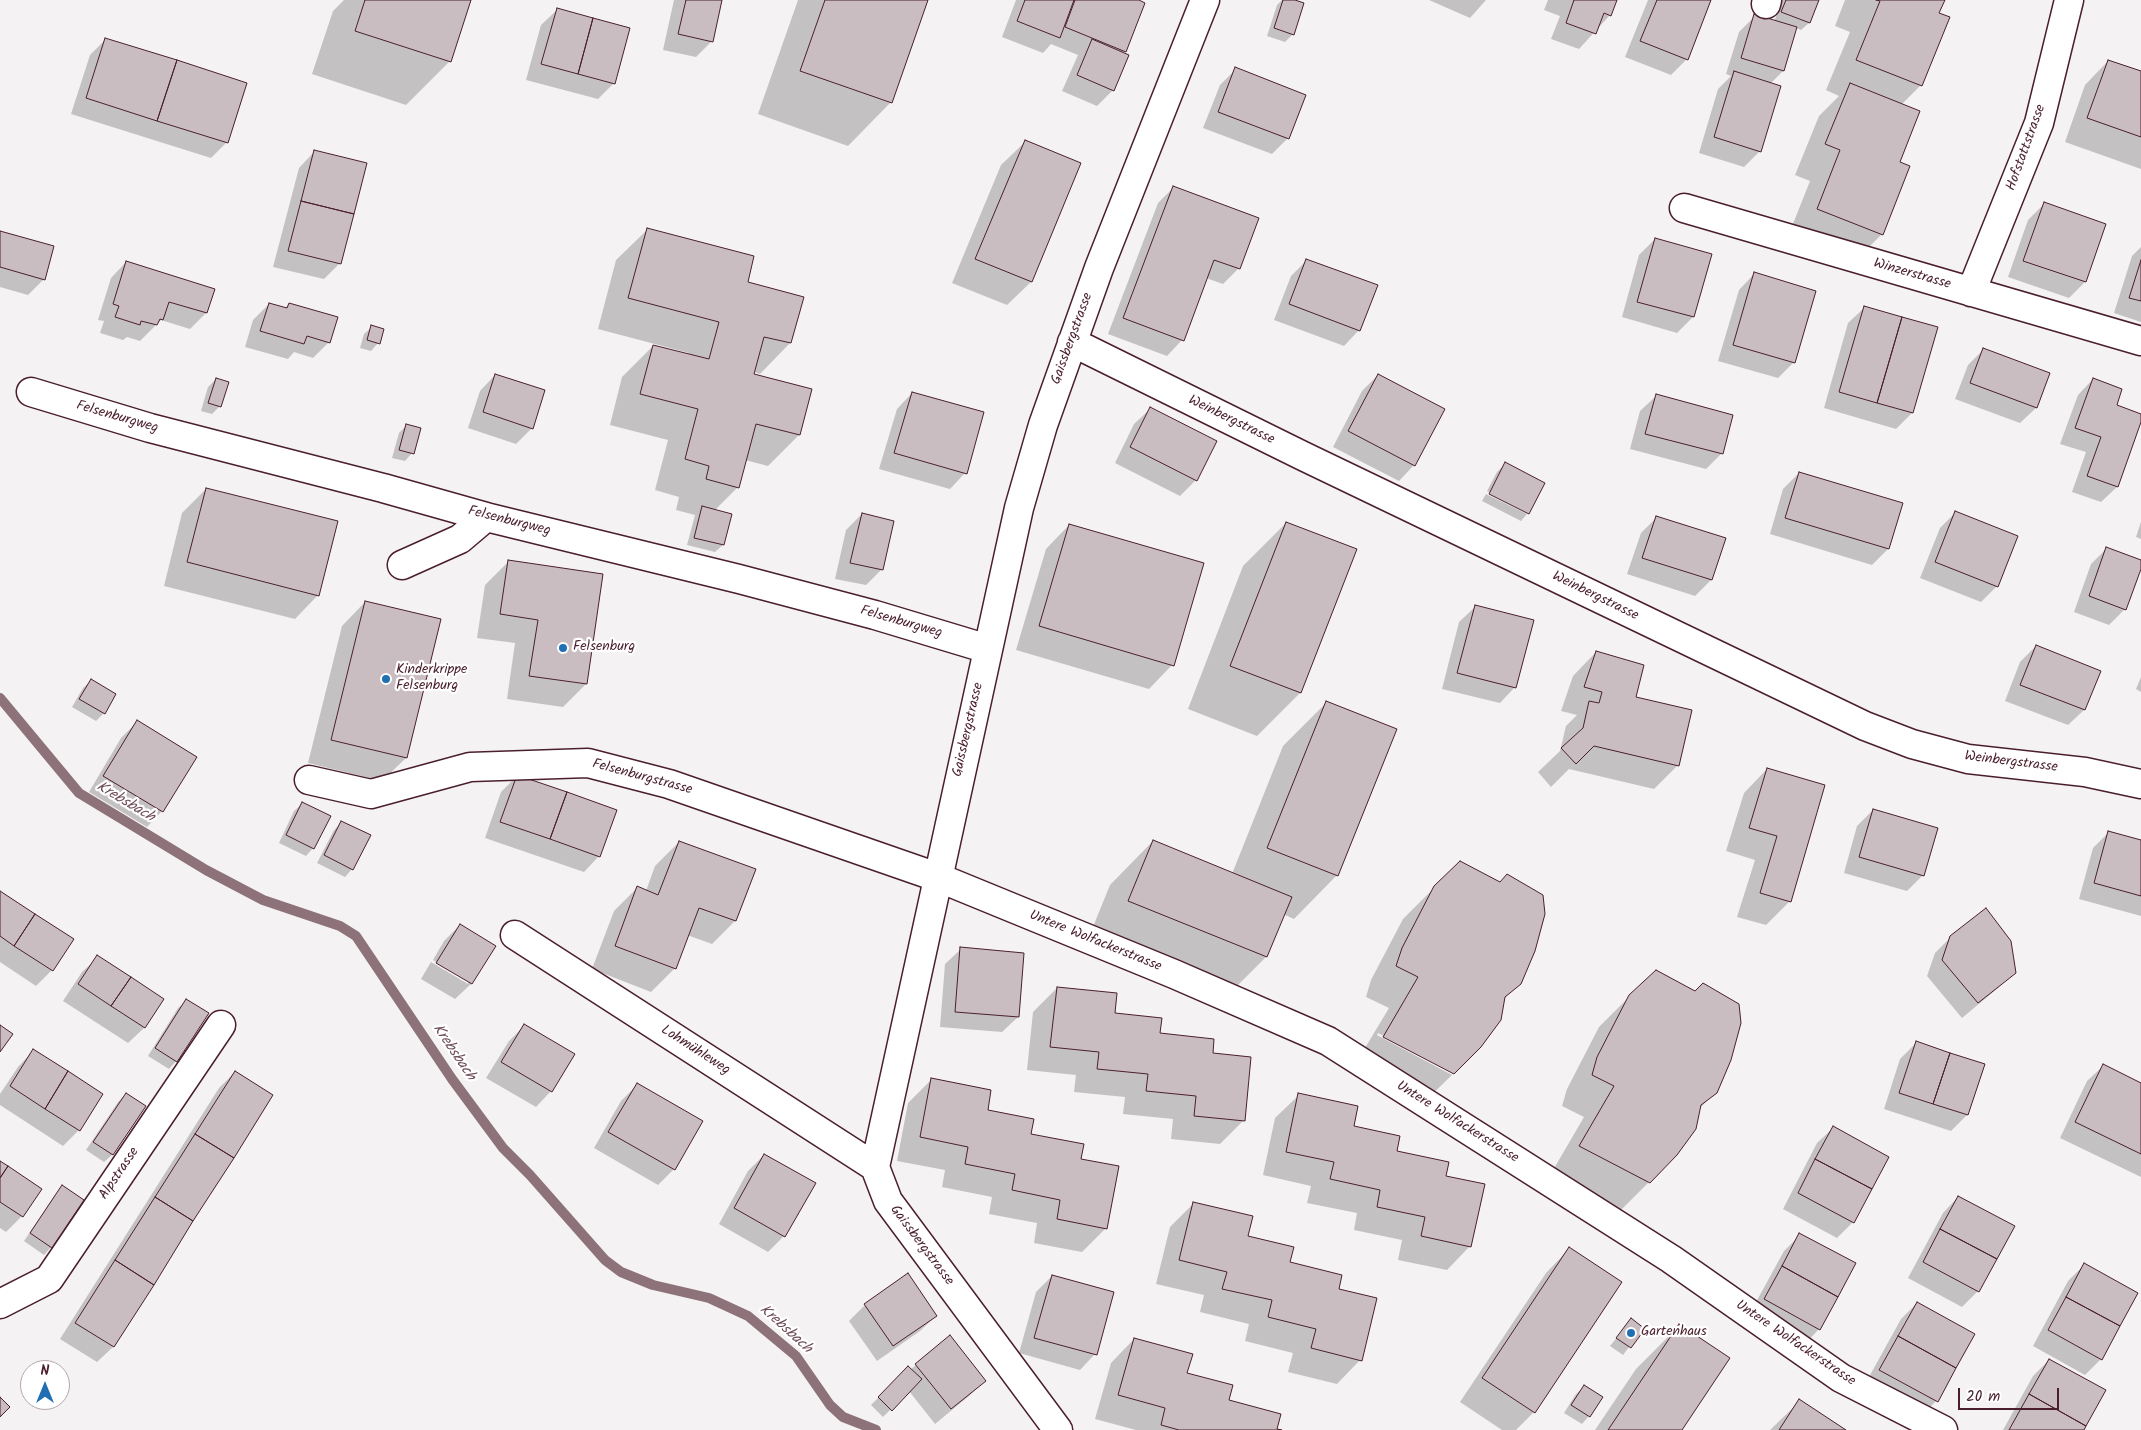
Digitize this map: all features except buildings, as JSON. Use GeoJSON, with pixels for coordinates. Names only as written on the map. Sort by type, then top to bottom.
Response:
{"type":"FeatureCollection","features":[{"type":"Feature","properties":{"kind":"street","name":"Gaissbergstrasse"},"geometry":{"type":"LineString","coordinates":[[1058,1430],[888,1201],[875,1167],[1019,508],[1043,425],[1099,268],[1205,0]]}},
{"type":"Feature","properties":{"kind":"street","name":"Hofstattstrasse"},"geometry":{"type":"LineString","coordinates":[[1972,292],[2039,123],[2069,0]]}},
{"type":"Feature","properties":{"kind":"street","name":"Winzerstrasse"},"geometry":{"type":"LineString","coordinates":[[1684,208],[2141,341]]}},
{"type":"Feature","properties":{"kind":"street","name":"Weinbergstrasse"},"geometry":{"type":"LineString","coordinates":[[1072,342],[1302,456],[1865,726],[1912,744],[1968,759],[2085,772],[2141,784]]}},
{"type":"Feature","properties":{"kind":"street","name":"Felsenburgweg"},"geometry":{"type":"LineString","coordinates":[[31,392],[141,426],[383,488],[486,517],[739,579],[875,615],[988,649]]}},
{"type":"Feature","properties":{"kind":"street"},"geometry":{"type":"LineString","coordinates":[[402,565],[460,539],[486,517]]}},
{"type":"Feature","properties":{"kind":"street","name":"Felsenburgstrasse"},"geometry":{"type":"LineString","coordinates":[[309,780],[371,794],[470,767],[588,763],[669,784],[937,877]]}},
{"type":"Feature","properties":{"kind":"street","name":"Untere Wolfackerstrasse"},"geometry":{"type":"LineString","coordinates":[[937,877],[1174,974],[1328,1041],[1671,1259],[1841,1378],[1943,1430]]}},
{"type":"Feature","properties":{"kind":"street","name":"Lohmühleweg"},"geometry":{"type":"LineString","coordinates":[[515,935],[875,1167]]}},
{"type":"Feature","properties":{"kind":"street","name":"Alpstrasse"},"geometry":{"type":"LineString","coordinates":[[0,1304],[48,1279],[221,1024]]}},
{"type":"Feature","properties":{"kind":"waterway","name":"Krebsbach"},"geometry":{"type":"LineString","coordinates":[[0,698],[79,793],[206,870],[263,900],[340,926],[356,936],[452,1079],[503,1148],[530,1175],[605,1260],[621,1272],[653,1285],[709,1298],[748,1316],[796,1356],[830,1405],[843,1417],[876,1430]]}},
{"type":"Feature","properties":{"kind":"place","name":"Felsenburg"},"geometry":{"type":"Point","coordinates":[563,648]}},
{"type":"Feature","properties":{"kind":"place","name":"Kinderkrippe Felsenburg"},"geometry":{"type":"Point","coordinates":[386,679]}},
{"type":"Feature","properties":{"kind":"place","name":"Gartenhaus"},"geometry":{"type":"Point","coordinates":[1631,1333]}}]}
